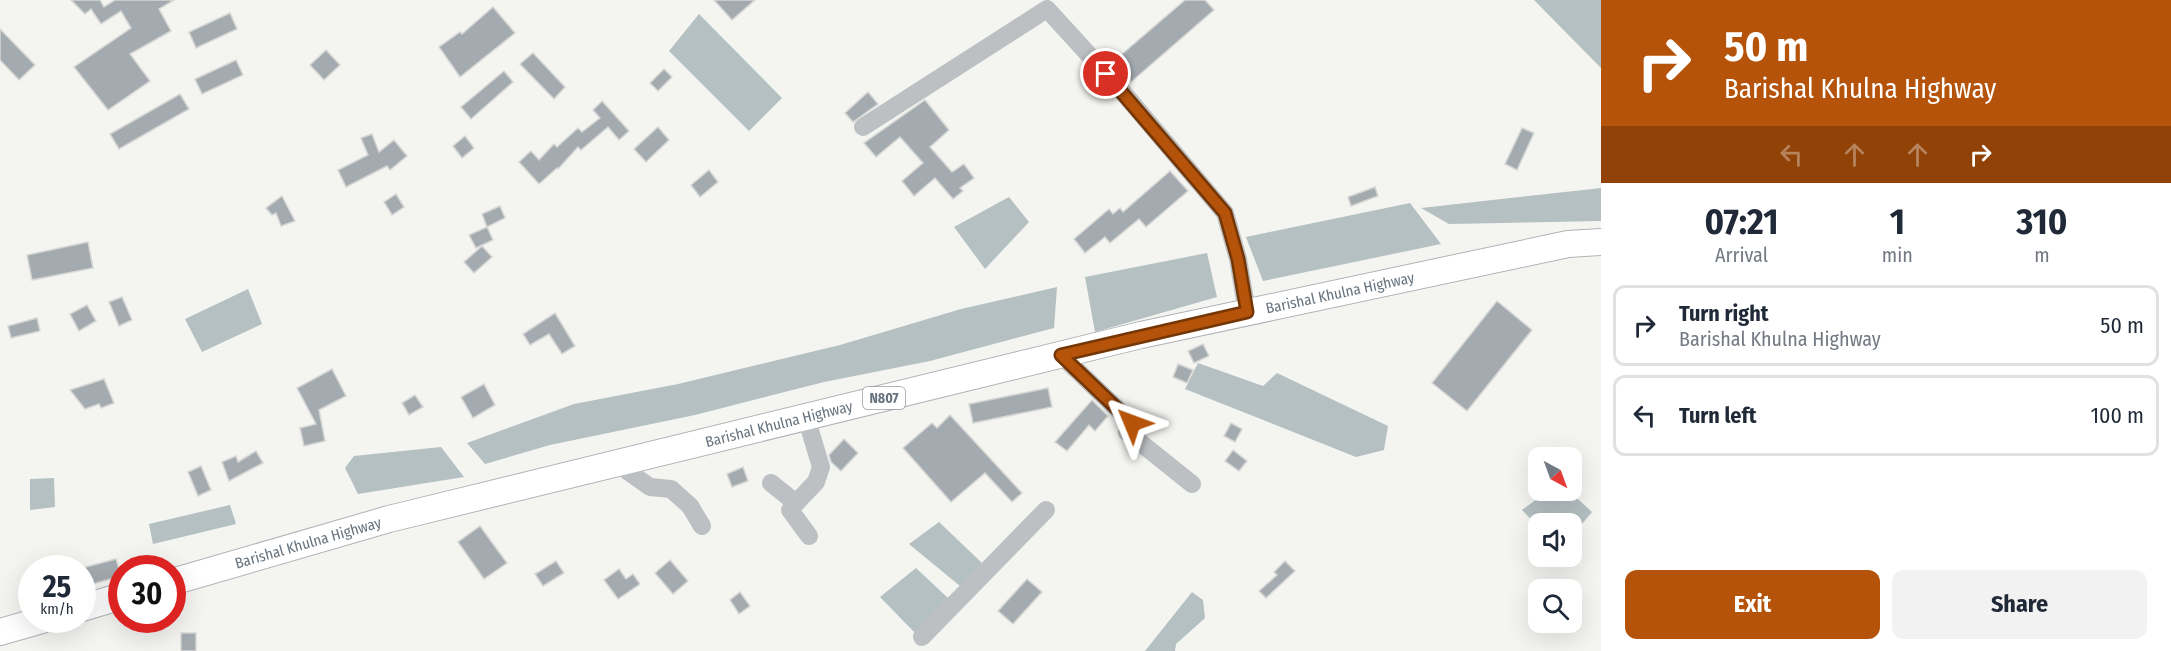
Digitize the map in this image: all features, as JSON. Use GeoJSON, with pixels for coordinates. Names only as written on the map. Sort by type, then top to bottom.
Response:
{"type":"FeatureCollection","features":[{"type":"Feature","properties":{"kind":"highway","name":"Barishal Khulna Highway"},"geometry":{"type":"LineString","coordinates":[[186,578],[389,519],[1061,355],[1247,312],[1568,244],[1601,242]]}},
{"type":"Feature","properties":{"kind":"highway"},"geometry":{"type":"LineString","coordinates":[[0,632],[18,627]]}},
{"type":"Feature","properties":{"kind":"street"},"geometry":{"type":"LineString","coordinates":[[862,127],[1047,9],[1121,90],[1225,213],[1247,312]]}},
{"type":"Feature","properties":{"kind":"street"},"geometry":{"type":"LineString","coordinates":[[1061,355],[1132,423],[1127,432],[1192,484]]}},
{"type":"Feature","properties":{"kind":"street"},"geometry":{"type":"LineString","coordinates":[[806,417],[821,467],[816,482],[789,510],[809,536]]}},
{"type":"Feature","properties":{"kind":"street"},"geometry":{"type":"LineString","coordinates":[[616,463],[650,487],[671,489],[690,506],[702,526]]}},
{"type":"Feature","properties":{"kind":"street"},"geometry":{"type":"LineString","coordinates":[[771,483],[796,503]]}},
{"type":"Feature","properties":{"kind":"street"},"geometry":{"type":"LineString","coordinates":[[922,637],[1046,510]]}},
{"type":"Feature","properties":{"kind":"shaded area"},"geometry":{"type":"Polygon","coordinates":[[[1534,0],[1601,0],[1601,68],[1534,0]]]}},
{"type":"Feature","properties":{"kind":"shaded area"},"geometry":{"type":"Polygon","coordinates":[[[699,14],[782,98],[749,131],[669,51],[699,14]]]}},
{"type":"Feature","properties":{"kind":"shaded area"},"geometry":{"type":"Polygon","coordinates":[[[1601,188],[1601,221],[1449,224],[1421,208],[1601,188]]]}},
{"type":"Feature","properties":{"kind":"shaded area"},"geometry":{"type":"Polygon","coordinates":[[[1009,197],[1029,222],[985,269],[954,227],[1009,197]]]}},
{"type":"Feature","properties":{"kind":"shaded area"},"geometry":{"type":"Polygon","coordinates":[[[1410,203],[1441,244],[1263,281],[1246,237],[1410,203]]]}},
{"type":"Feature","properties":{"kind":"shaded area"},"geometry":{"type":"Polygon","coordinates":[[[1207,253],[1217,297],[1095,332],[1085,277],[1207,253]]]}},
{"type":"Feature","properties":{"kind":"shaded area"},"geometry":{"type":"Polygon","coordinates":[[[1057,287],[1054,328],[930,361],[824,382],[695,415],[550,445],[485,464],[467,443],[574,404],[678,384],[840,345],[961,309],[1057,287]]]}},
{"type":"Feature","properties":{"kind":"shaded area"},"geometry":{"type":"Polygon","coordinates":[[[248,289],[262,324],[202,352],[185,319],[248,289]]]}},
{"type":"Feature","properties":{"kind":"shaded area"},"geometry":{"type":"Polygon","coordinates":[[[1198,363],[1263,386],[1277,373],[1388,426],[1384,450],[1356,457],[1185,389],[1198,363]]]}},
{"type":"Feature","properties":{"kind":"shaded area"},"geometry":{"type":"Polygon","coordinates":[[[441,447],[464,477],[358,494],[345,468],[354,456],[441,447]]]}},
{"type":"Feature","properties":{"kind":"shaded area"},"geometry":{"type":"Polygon","coordinates":[[[54,478],[55,507],[30,510],[30,479],[54,478]]]}},
{"type":"Feature","properties":{"kind":"shaded area"},"geometry":{"type":"Polygon","coordinates":[[[1534,501],[1580,501],[1592,512],[1582,524],[1582,513],[1528,513],[1528,516],[1522,510],[1534,501]]]}},
{"type":"Feature","properties":{"kind":"shaded area"},"geometry":{"type":"Polygon","coordinates":[[[230,505],[236,524],[153,544],[149,524],[230,505]]]}},
{"type":"Feature","properties":{"kind":"shaded area"},"geometry":{"type":"Polygon","coordinates":[[[939,522],[982,563],[960,586],[909,544],[939,522]]]}},
{"type":"Feature","properties":{"kind":"shaded area"},"geometry":{"type":"Polygon","coordinates":[[[916,568],[949,599],[918,636],[880,597],[916,568]]]}},
{"type":"Feature","properties":{"kind":"shaded area"},"geometry":{"type":"Polygon","coordinates":[[[1192,592],[1203,600],[1205,618],[1176,644],[1175,651],[1145,651],[1192,592]]]}},
{"type":"Feature","properties":{"kind":"building"},"geometry":{"type":"Polygon","coordinates":[[[71,0],[100,0],[104,7],[115,0],[174,0],[159,9],[171,31],[130,54],[150,81],[108,110],[74,67],[131,28],[121,11],[101,24],[91,9],[85,14],[71,0]]]}},
{"type":"Feature","properties":{"kind":"building"},"geometry":{"type":"Polygon","coordinates":[[[714,0],[755,0],[732,20],[714,0]]]}},
{"type":"Feature","properties":{"kind":"building"},"geometry":{"type":"Polygon","coordinates":[[[1185,0],[1205,0],[1214,10],[1131,82],[1114,61],[1185,0]]]}},
{"type":"Feature","properties":{"kind":"building"},"geometry":{"type":"Polygon","coordinates":[[[493,7],[515,33],[460,77],[439,47],[460,32],[462,34],[493,7]]]}},
{"type":"Feature","properties":{"kind":"building"},"geometry":{"type":"Polygon","coordinates":[[[230,13],[237,29],[196,48],[189,32],[230,13]]]}},
{"type":"Feature","properties":{"kind":"building"},"geometry":{"type":"Polygon","coordinates":[[[0,29],[35,65],[19,80],[0,60],[0,29]]]}},
{"type":"Feature","properties":{"kind":"building"},"geometry":{"type":"Polygon","coordinates":[[[326,50],[340,65],[324,80],[310,65],[326,50]]]}},
{"type":"Feature","properties":{"kind":"building"},"geometry":{"type":"Polygon","coordinates":[[[533,53],[565,87],[554,99],[520,64],[533,53]]]}},
{"type":"Feature","properties":{"kind":"building"},"geometry":{"type":"Polygon","coordinates":[[[236,60],[243,75],[202,94],[195,79],[236,60]]]}},
{"type":"Feature","properties":{"kind":"building"},"geometry":{"type":"Polygon","coordinates":[[[664,69],[672,77],[658,91],[650,83],[664,69]]]}},
{"type":"Feature","properties":{"kind":"building"},"geometry":{"type":"Polygon","coordinates":[[[504,71],[513,82],[471,119],[461,107],[504,71]]]}},
{"type":"Feature","properties":{"kind":"building"},"geometry":{"type":"Polygon","coordinates":[[[868,92],[878,104],[853,122],[845,113],[868,92]]]}},
{"type":"Feature","properties":{"kind":"building"},"geometry":{"type":"Polygon","coordinates":[[[180,94],[189,109],[119,149],[110,134],[180,94]]]}},
{"type":"Feature","properties":{"kind":"building"},"geometry":{"type":"Polygon","coordinates":[[[925,100],[949,130],[930,147],[952,172],[964,164],[974,178],[960,188],[963,191],[953,199],[935,178],[914,196],[902,181],[923,163],[900,137],[876,157],[864,143],[925,100]]]}},
{"type":"Feature","properties":{"kind":"building"},"geometry":{"type":"Polygon","coordinates":[[[602,101],[629,131],[619,140],[608,127],[581,150],[578,147],[558,169],[539,184],[519,162],[531,151],[539,160],[554,144],[557,147],[578,128],[582,132],[600,118],[593,110],[602,101]]]}},
{"type":"Feature","properties":{"kind":"building"},"geometry":{"type":"Polygon","coordinates":[[[658,127],[669,140],[646,162],[634,149],[658,127]]]}},
{"type":"Feature","properties":{"kind":"building"},"geometry":{"type":"Polygon","coordinates":[[[1522,128],[1534,133],[1517,170],[1505,164],[1522,128]]]}},
{"type":"Feature","properties":{"kind":"building"},"geometry":{"type":"Polygon","coordinates":[[[372,134],[379,152],[394,140],[407,156],[390,170],[387,166],[346,187],[338,170],[368,155],[361,138],[372,134]]]}},
{"type":"Feature","properties":{"kind":"building"},"geometry":{"type":"Polygon","coordinates":[[[465,136],[474,148],[462,158],[453,146],[465,136]]]}},
{"type":"Feature","properties":{"kind":"building"},"geometry":{"type":"Polygon","coordinates":[[[709,170],[718,182],[700,197],[691,185],[709,170]]]}},
{"type":"Feature","properties":{"kind":"building"},"geometry":{"type":"Polygon","coordinates":[[[1170,171],[1188,191],[1146,227],[1139,219],[1110,243],[1105,237],[1085,253],[1074,239],[1109,209],[1113,214],[1120,208],[1123,212],[1170,171]]]}},
{"type":"Feature","properties":{"kind":"building"},"geometry":{"type":"Polygon","coordinates":[[[1375,187],[1378,196],[1351,206],[1348,197],[1375,187]]]}},
{"type":"Feature","properties":{"kind":"building"},"geometry":{"type":"Polygon","coordinates":[[[396,194],[404,207],[392,215],[384,202],[396,194]]]}},
{"type":"Feature","properties":{"kind":"building"},"geometry":{"type":"Polygon","coordinates":[[[282,196],[295,221],[281,226],[276,213],[272,215],[266,208],[282,196]]]}},
{"type":"Feature","properties":{"kind":"building"},"geometry":{"type":"Polygon","coordinates":[[[500,206],[505,218],[487,227],[482,214],[500,206]]]}},
{"type":"Feature","properties":{"kind":"building"},"geometry":{"type":"Polygon","coordinates":[[[487,227],[493,240],[476,248],[469,235],[487,227]]]}},
{"type":"Feature","properties":{"kind":"building"},"geometry":{"type":"Polygon","coordinates":[[[88,242],[93,268],[32,280],[27,255],[88,242]]]}},
{"type":"Feature","properties":{"kind":"building"},"geometry":{"type":"Polygon","coordinates":[[[482,246],[492,257],[474,273],[464,262],[482,246]]]}},
{"type":"Feature","properties":{"kind":"building"},"geometry":{"type":"Polygon","coordinates":[[[122,297],[132,320],[119,326],[109,302],[122,297]]]}},
{"type":"Feature","properties":{"kind":"building"},"geometry":{"type":"Polygon","coordinates":[[[1497,301],[1532,330],[1467,411],[1432,383],[1497,301]]]}},
{"type":"Feature","properties":{"kind":"building"},"geometry":{"type":"Polygon","coordinates":[[[87,305],[96,321],[79,331],[70,314],[87,305]]]}},
{"type":"Feature","properties":{"kind":"building"},"geometry":{"type":"Polygon","coordinates":[[[555,313],[575,346],[562,354],[549,334],[530,345],[523,334],[555,313]]]}},
{"type":"Feature","properties":{"kind":"building"},"geometry":{"type":"Polygon","coordinates":[[[37,318],[40,331],[11,338],[8,326],[37,318]]]}},
{"type":"Feature","properties":{"kind":"building"},"geometry":{"type":"Polygon","coordinates":[[[1203,344],[1209,356],[1194,363],[1188,351],[1203,344]]]}},
{"type":"Feature","properties":{"kind":"building"},"geometry":{"type":"Polygon","coordinates":[[[1178,364],[1193,370],[1187,383],[1173,377],[1178,364]]]}},
{"type":"Feature","properties":{"kind":"building"},"geometry":{"type":"Polygon","coordinates":[[[332,369],[346,396],[319,410],[325,441],[304,446],[300,428],[316,424],[297,388],[332,369]]]}},
{"type":"Feature","properties":{"kind":"building"},"geometry":{"type":"Polygon","coordinates":[[[104,379],[114,403],[101,408],[99,404],[85,409],[70,390],[104,379]]]}},
{"type":"Feature","properties":{"kind":"building"},"geometry":{"type":"Polygon","coordinates":[[[484,384],[495,405],[473,418],[461,397],[484,384]]]}},
{"type":"Feature","properties":{"kind":"building"},"geometry":{"type":"Polygon","coordinates":[[[1048,388],[1052,407],[973,423],[969,404],[1048,388]]]}},
{"type":"Feature","properties":{"kind":"building"},"geometry":{"type":"Polygon","coordinates":[[[415,395],[423,407],[409,415],[402,403],[415,395]]]}},
{"type":"Feature","properties":{"kind":"building"},"geometry":{"type":"Polygon","coordinates":[[[1092,400],[1108,416],[1095,431],[1089,425],[1067,451],[1055,442],[1092,400]]]}},
{"type":"Feature","properties":{"kind":"building"},"geometry":{"type":"Polygon","coordinates":[[[950,415],[1022,493],[1012,502],[985,473],[951,502],[903,448],[932,423],[937,428],[950,415]]]}},
{"type":"Feature","properties":{"kind":"building"},"geometry":{"type":"Polygon","coordinates":[[[1231,423],[1242,429],[1235,442],[1224,436],[1231,423]]]}},
{"type":"Feature","properties":{"kind":"building"},"geometry":{"type":"Polygon","coordinates":[[[844,439],[858,453],[841,471],[831,462],[829,455],[844,439]]]}},
{"type":"Feature","properties":{"kind":"building"},"geometry":{"type":"Polygon","coordinates":[[[1233,450],[1247,461],[1239,471],[1225,461],[1233,450]]]}},
{"type":"Feature","properties":{"kind":"building"},"geometry":{"type":"Polygon","coordinates":[[[256,451],[263,463],[229,481],[222,462],[236,456],[238,462],[256,451]]]}},
{"type":"Feature","properties":{"kind":"building"},"geometry":{"type":"Polygon","coordinates":[[[201,466],[211,490],[198,496],[188,472],[201,466]]]}},
{"type":"Feature","properties":{"kind":"building"},"geometry":{"type":"Polygon","coordinates":[[[743,467],[748,481],[732,487],[727,474],[743,467]]]}},
{"type":"Feature","properties":{"kind":"building"},"geometry":{"type":"Polygon","coordinates":[[[480,526],[507,563],[484,579],[458,542],[480,526]]]}},
{"type":"Feature","properties":{"kind":"building"},"geometry":{"type":"Polygon","coordinates":[[[670,560],[688,581],[673,594],[655,573],[670,560]]]}},
{"type":"Feature","properties":{"kind":"building"},"geometry":{"type":"Polygon","coordinates":[[[108,561],[108,580],[96,583],[96,564],[108,561]]]}},
{"type":"Feature","properties":{"kind":"building"},"geometry":{"type":"Polygon","coordinates":[[[556,561],[564,573],[543,586],[535,574],[556,561]]]}},
{"type":"Feature","properties":{"kind":"building"},"geometry":{"type":"Polygon","coordinates":[[[1285,561],[1295,571],[1266,598],[1259,591],[1277,575],[1274,572],[1285,561]]]}},
{"type":"Feature","properties":{"kind":"building"},"geometry":{"type":"Polygon","coordinates":[[[619,569],[626,579],[633,574],[640,584],[618,599],[604,580],[619,569]]]}},
{"type":"Feature","properties":{"kind":"building"},"geometry":{"type":"Polygon","coordinates":[[[1027,579],[1042,592],[1013,624],[998,611],[1027,579]]]}},
{"type":"Feature","properties":{"kind":"building"},"geometry":{"type":"Polygon","coordinates":[[[740,592],[750,606],[739,614],[730,600],[740,592]]]}},
{"type":"Feature","properties":{"kind":"building"},"geometry":{"type":"Polygon","coordinates":[[[181,633],[196,633],[196,651],[181,651],[181,633]]]}},
{"type":"Feature","properties":{"kind":"route"},"geometry":{"type":"LineString","coordinates":[[1106,74],[1225,213],[1238,259],[1247,312],[1061,355],[1132,423]]}}]}
